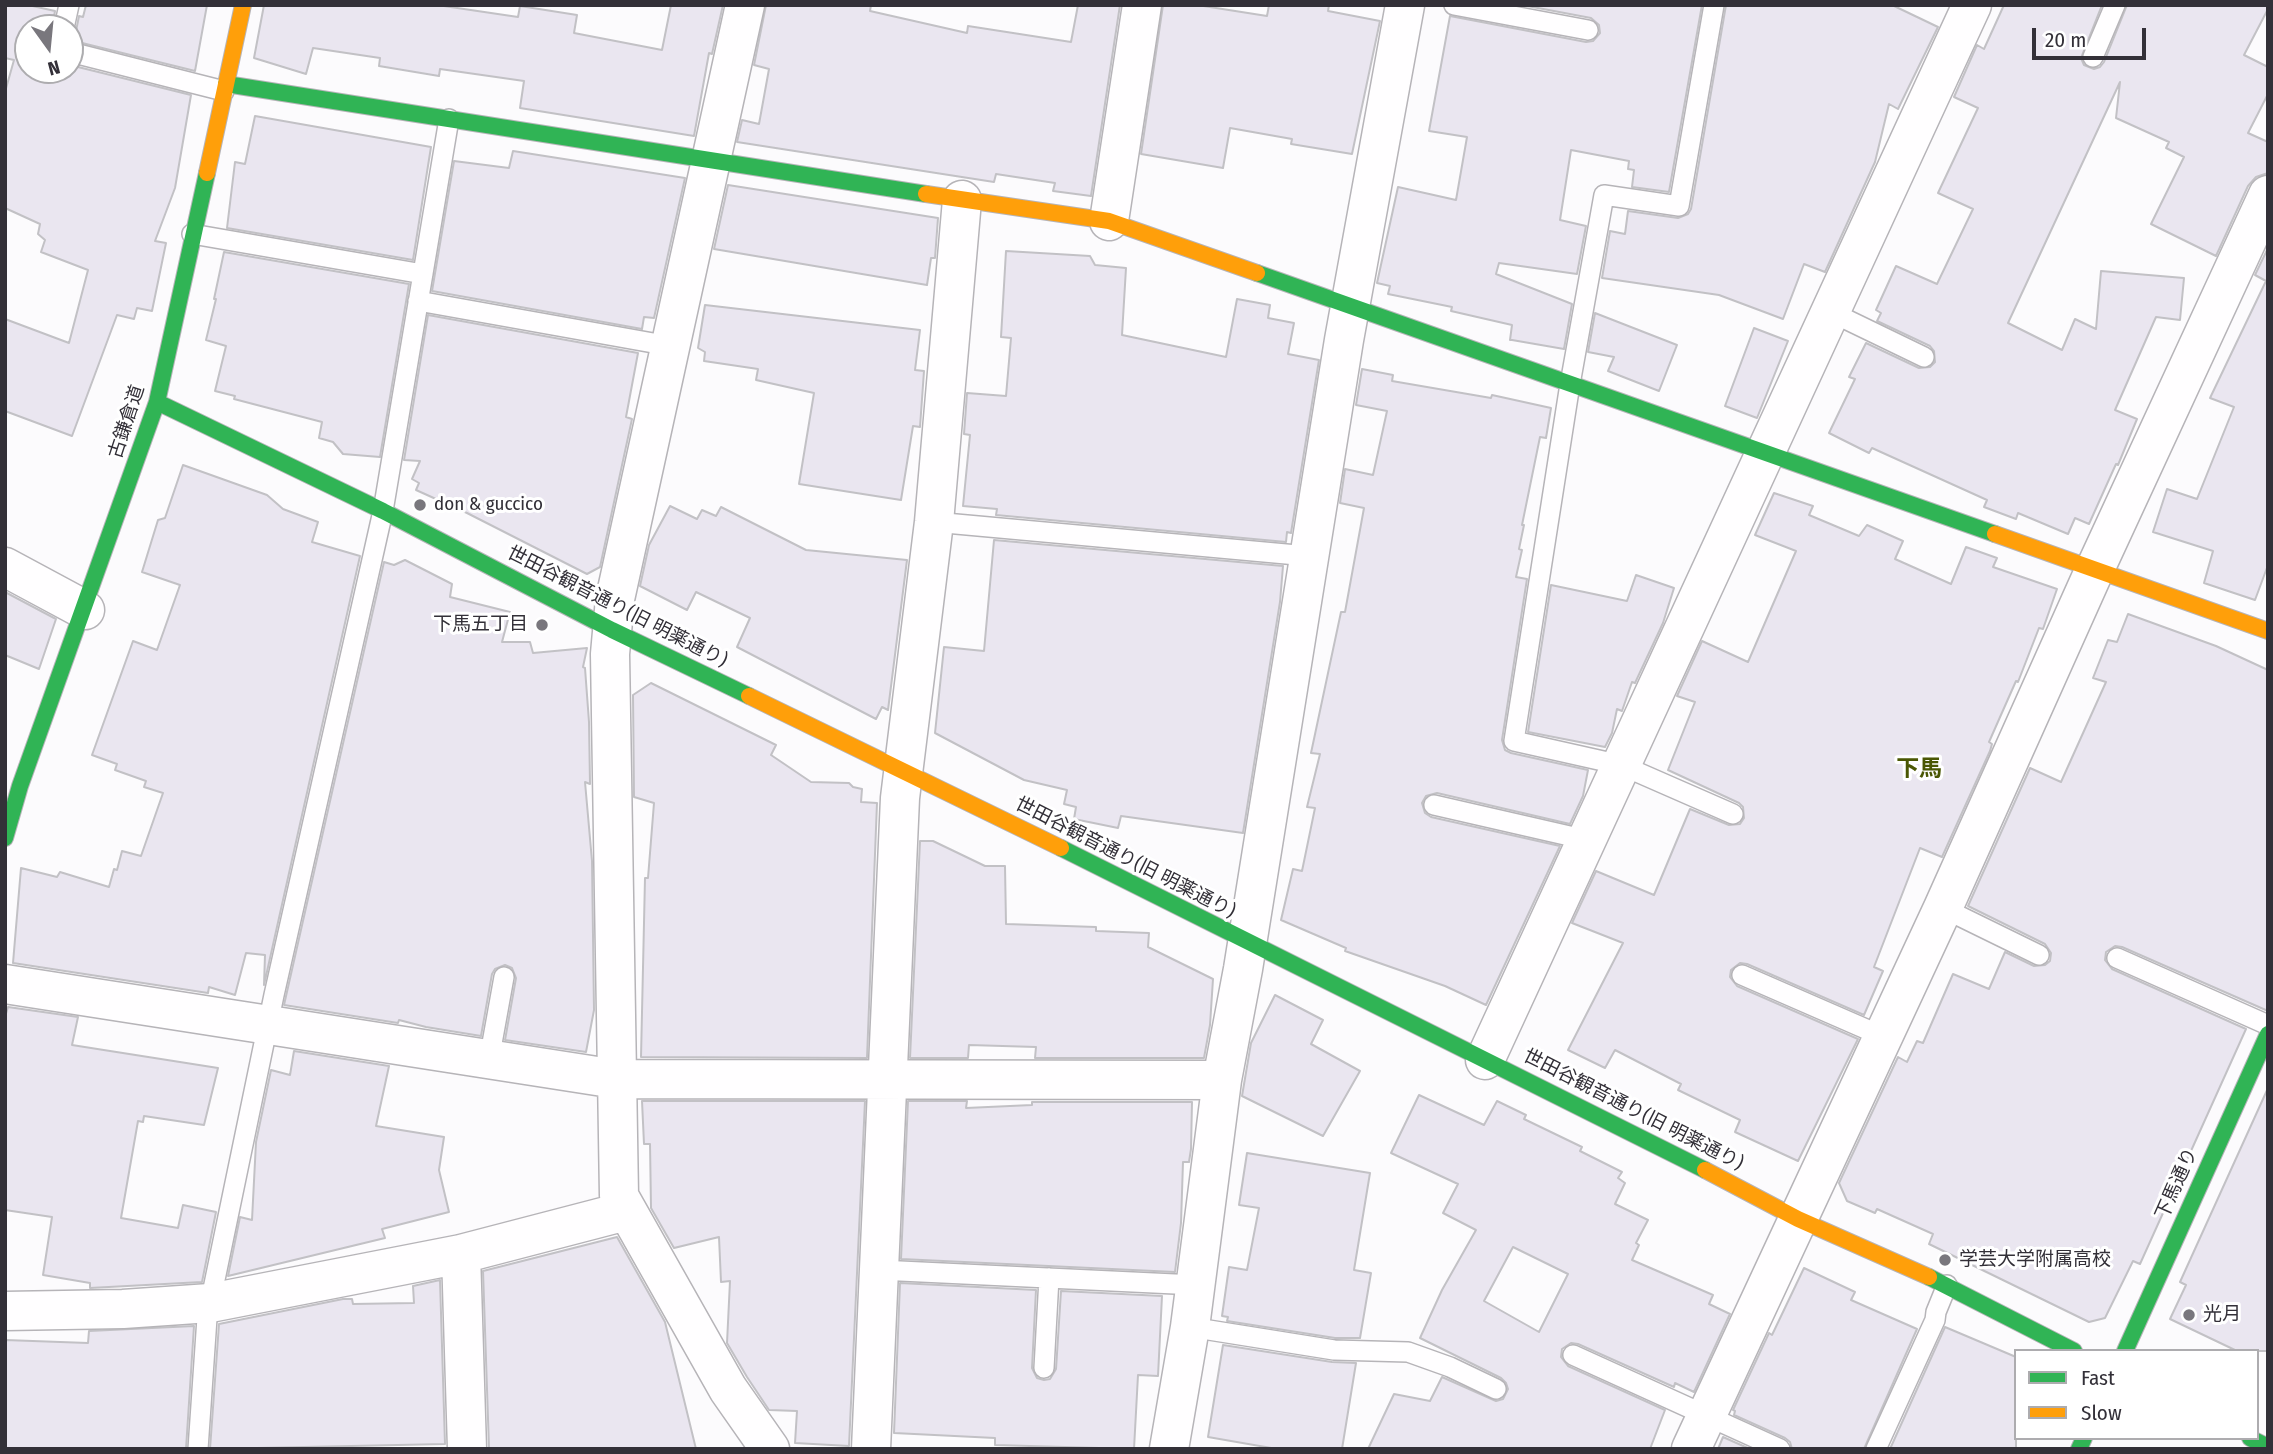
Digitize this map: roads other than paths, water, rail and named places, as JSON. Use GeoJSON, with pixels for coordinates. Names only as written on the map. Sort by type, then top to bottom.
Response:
{"type":"FeatureCollection","features":[{"type":"Feature","properties":{"kind":"street","name":"古鎌倉道"},"geometry":{"type":"LineString","coordinates":[[5,838],[13,784],[85,611],[157,402],[243,5]]}},
{"type":"Feature","properties":{"kind":"street"},"geometry":{"type":"LineString","coordinates":[[744,5],[615,599],[610,654],[616,1079],[620,1196],[626,1211],[727,1389],[769,1449]]}},
{"type":"Feature","properties":{"kind":"street"},"geometry":{"type":"LineString","coordinates":[[1109,221],[1142,5]]}},
{"type":"Feature","properties":{"kind":"street"},"geometry":{"type":"LineString","coordinates":[[1169,1449],[1196,1285],[1222,1080],[1247,942],[1350,306],[1405,5]]}},
{"type":"Feature","properties":{"kind":"street"},"geometry":{"type":"LineString","coordinates":[[1485,1060],[1972,5]]}},
{"type":"Feature","properties":{"kind":"street"},"geometry":{"type":"LineString","coordinates":[[225,88],[449,119],[1109,221],[2268,631]]}},
{"type":"Feature","properties":{"kind":"street"},"geometry":{"type":"LineString","coordinates":[[1699,1432],[1943,908],[2095,569],[2268,195]]}},
{"type":"Feature","properties":{"kind":"street"},"geometry":{"type":"LineString","coordinates":[[871,1449],[900,798],[934,522],[962,200]]}},
{"type":"Feature","properties":{"kind":"street","name":"世田谷観音通り(旧 明薬通り)"},"geometry":{"type":"LineString","coordinates":[[157,402],[383,511],[612,630],[905,771],[1649,1140],[1798,1219],[1947,1286],[2070,1349]]}},
{"type":"Feature","properties":{"kind":"street"},"geometry":{"type":"LineString","coordinates":[[5,567],[85,611]]}},
{"type":"Feature","properties":{"kind":"street"},"geometry":{"type":"LineString","coordinates":[[5,984],[616,1079],[1222,1080]]}},
{"type":"Feature","properties":{"kind":"street","name":"下馬通り"},"geometry":{"type":"LineString","coordinates":[[2127,1349],[2268,1034]]}},
{"type":"Feature","properties":{"kind":"street"},"geometry":{"type":"LineString","coordinates":[[5,1311],[123,1309],[210,1303],[461,1254],[626,1211]]}},
{"type":"Feature","properties":{"kind":"street"},"geometry":{"type":"LineString","coordinates":[[461,1254],[467,1449]]}},
{"type":"Feature","properties":{"kind":"lane"},"geometry":{"type":"LineString","coordinates":[[1454,5],[1588,30]]}},
{"type":"Feature","properties":{"kind":"lane"},"geometry":{"type":"LineString","coordinates":[[1714,5],[1679,206],[1604,195],[1570,384],[1514,741],[1621,765],[1733,814]]}},
{"type":"Feature","properties":{"kind":"lane"},"geometry":{"type":"LineString","coordinates":[[2093,57],[2115,5]]}},
{"type":"Feature","properties":{"kind":"lane"},"geometry":{"type":"LineString","coordinates":[[84,55],[225,88]]}},
{"type":"Feature","properties":{"kind":"lane"},"geometry":{"type":"LineString","coordinates":[[198,1449],[207,1318],[298,888],[383,511],[449,119]]}},
{"type":"Feature","properties":{"kind":"lane"},"geometry":{"type":"LineString","coordinates":[[192,234],[423,274]]}},
{"type":"Feature","properties":{"kind":"lane"},"geometry":{"type":"LineString","coordinates":[[418,301],[670,346]]}},
{"type":"Feature","properties":{"kind":"lane"},"geometry":{"type":"LineString","coordinates":[[1831,312],[1924,357]]}},
{"type":"Feature","properties":{"kind":"lane"},"geometry":{"type":"LineString","coordinates":[[934,522],[1308,556]]}},
{"type":"Feature","properties":{"kind":"lane"},"geometry":{"type":"LineString","coordinates":[[1434,805],[1587,840]]}},
{"type":"Feature","properties":{"kind":"lane"},"geometry":{"type":"LineString","coordinates":[[1943,908],[2039,955]]}},
{"type":"Feature","properties":{"kind":"lane"},"geometry":{"type":"LineString","coordinates":[[2117,958],[2268,1025]]}},
{"type":"Feature","properties":{"kind":"lane"},"geometry":{"type":"LineString","coordinates":[[1742,975],[1882,1036]]}},
{"type":"Feature","properties":{"kind":"lane"},"geometry":{"type":"LineString","coordinates":[[489,1059],[504,977]]}},
{"type":"Feature","properties":{"kind":"lane"},"geometry":{"type":"LineString","coordinates":[[879,1270],[1196,1285]]}},
{"type":"Feature","properties":{"kind":"lane"},"geometry":{"type":"LineString","coordinates":[[1044,1368],[1049,1278]]}},
{"type":"Feature","properties":{"kind":"lane"},"geometry":{"type":"LineString","coordinates":[[1876,1449],[1935,1320],[1947,1286]]}},
{"type":"Feature","properties":{"kind":"lane"},"geometry":{"type":"LineString","coordinates":[[1190,1326],[1334,1350],[1408,1352],[1450,1367],[1496,1389]]}},
{"type":"Feature","properties":{"kind":"lane"},"geometry":{"type":"LineString","coordinates":[[1573,1355],[1699,1432],[1780,1449]]}},
{"type":"Feature","properties":{"kind":"place","name":"don & guccico"},"geometry":{"type":"Point","coordinates":[420,505]}},
{"type":"Feature","properties":{"kind":"place","name":"下馬五丁目"},"geometry":{"type":"Point","coordinates":[542,625]}},
{"type":"Feature","properties":{"kind":"place","name":"学芸大学附属高校"},"geometry":{"type":"Point","coordinates":[1945,1260]}},
{"type":"Feature","properties":{"kind":"place","name":"光月"},"geometry":{"type":"Point","coordinates":[2189,1315]}},
{"type":"Feature","properties":{"kind":"district","name":"下馬"},"geometry":{"type":"Point","coordinates":[1919,770]}}]}
